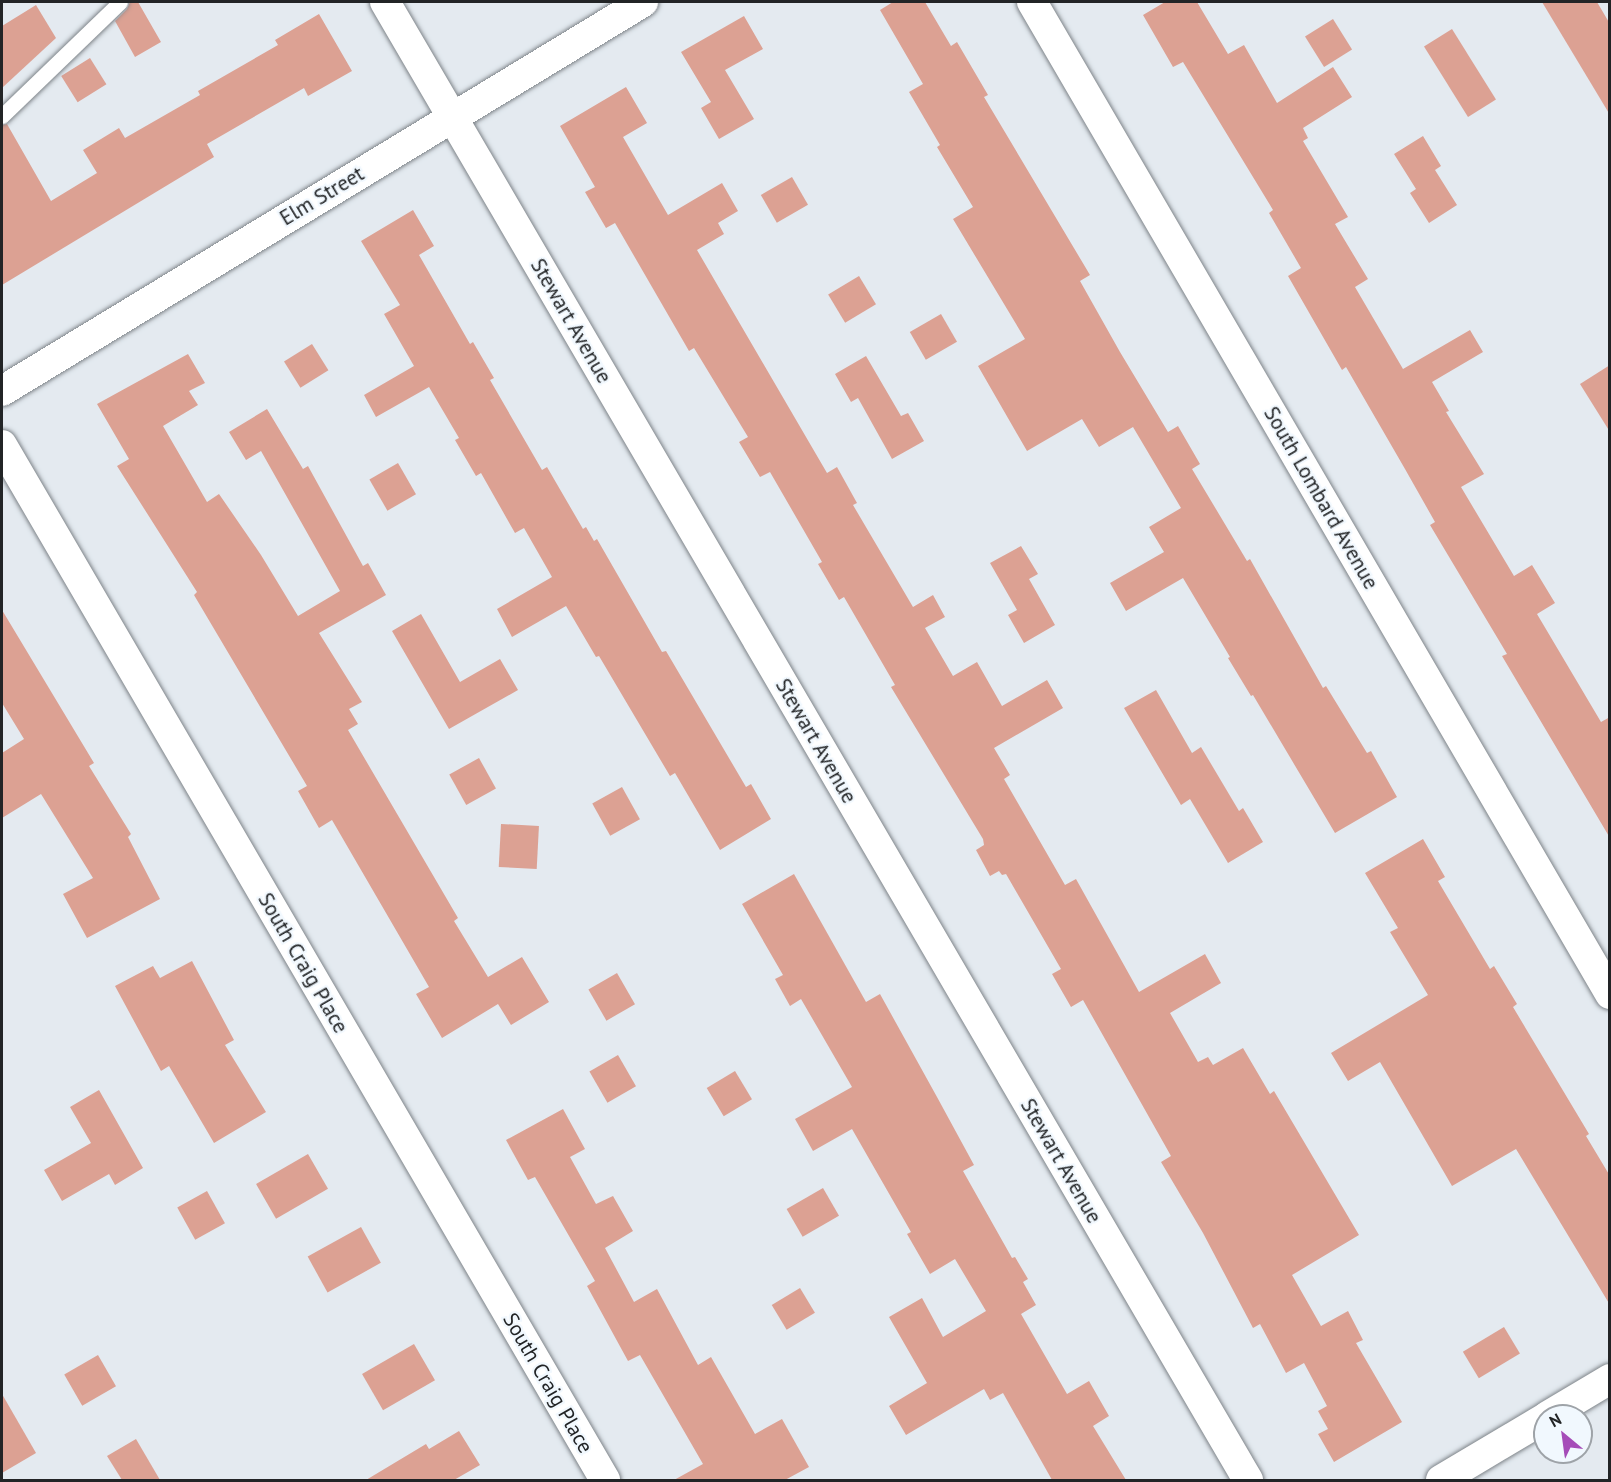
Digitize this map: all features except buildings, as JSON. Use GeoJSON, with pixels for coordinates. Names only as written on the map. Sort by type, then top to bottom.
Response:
{"type":"FeatureCollection","features":[{"type":"Feature","properties":{"kind":"street","name":"Stewart Avenue"},"geometry":{"type":"LineString","coordinates":[[385,2],[1248,1480]]}},
{"type":"Feature","properties":{"kind":"street","name":"Elm Street"},"geometry":{"type":"LineString","coordinates":[[2,391],[643,2]]}},
{"type":"Feature","properties":{"kind":"street","name":"South Lombard Avenue"},"geometry":{"type":"LineString","coordinates":[[1032,2],[1610,994]]}},
{"type":"Feature","properties":{"kind":"street","name":"South Craig Place"},"geometry":{"type":"LineString","coordinates":[[2,445],[605,1480]]}},
{"type":"Feature","properties":{"kind":"street"},"geometry":{"type":"LineString","coordinates":[[1569,1404],[1610,1379]]}},
{"type":"Feature","properties":{"kind":"street"},"geometry":{"type":"LineString","coordinates":[[1441,1480],[1533,1425]]}},
{"type":"Feature","properties":{"kind":"lane"},"geometry":{"type":"LineString","coordinates":[[2,116],[120,2]]}}]}
